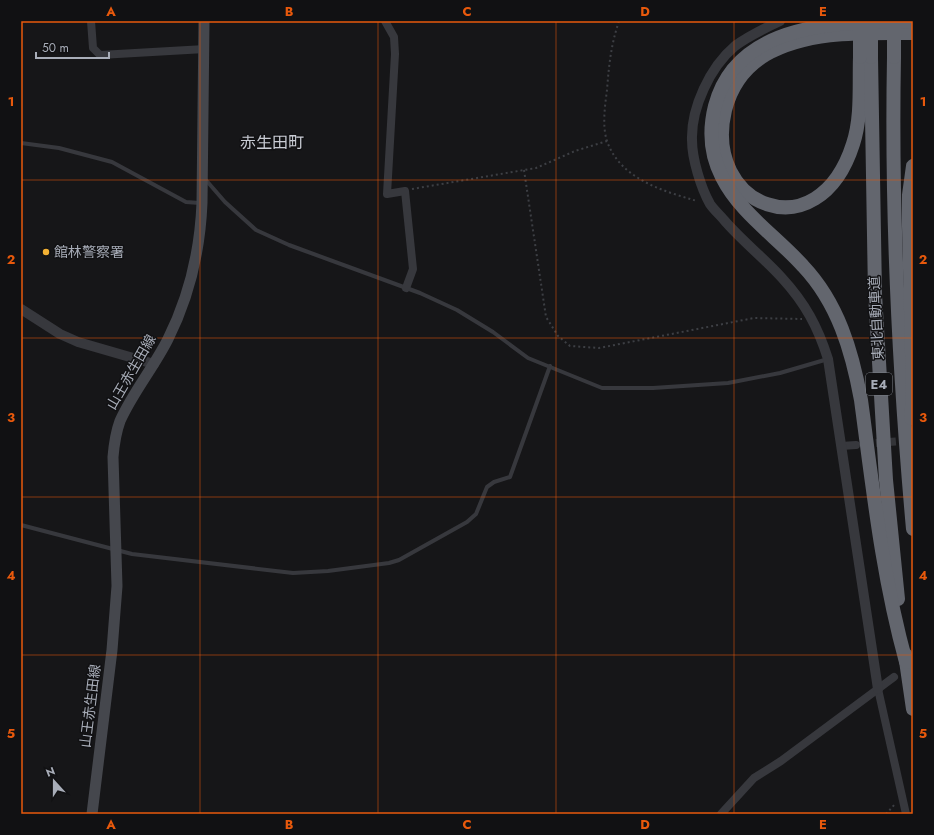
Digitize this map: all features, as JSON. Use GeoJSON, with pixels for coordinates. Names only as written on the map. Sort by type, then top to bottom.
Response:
{"type":"FeatureCollection","features":[{"type":"Feature","properties":{"kind":"highway"},"geometry":{"type":"LineString","coordinates":[[860,21],[865,57],[857,124],[854,143],[839,178],[817,199],[805,205],[789,208],[776,207],[751,196],[741,188],[733,176],[723,148],[722,134],[727,103],[742,75],[765,56],[779,49],[812,38],[851,34],[913,33]]}},
{"type":"Feature","properties":{"kind":"highway","name":"東北自動車道"},"geometry":{"type":"LineString","coordinates":[[871,21],[865,57],[879,371],[890,525],[913,709]]}},
{"type":"Feature","properties":{"kind":"highway","name":"東北自動車道"},"geometry":{"type":"LineString","coordinates":[[894,21],[895,230],[902,396],[913,529]]}},
{"type":"Feature","properties":{"kind":"highway"},"geometry":{"type":"LineString","coordinates":[[906,662],[892,613],[883,564],[861,400],[857,378],[845,336],[836,315],[815,279],[740,204],[729,190],[715,160],[711,133],[716,104],[728,77],[748,56],[772,40],[787,34],[817,27],[851,23],[913,22]]}},
{"type":"Feature","properties":{"kind":"highway"},"geometry":{"type":"LineString","coordinates":[[909,479],[913,395],[909,194],[913,166]]}},
{"type":"Feature","properties":{"kind":"main road","name":"山王赤生田線"},"geometry":{"type":"LineString","coordinates":[[92,814],[117,586],[113,456],[115,438],[126,409],[168,339],[189,290],[198,251],[203,177],[204,21]]}},
{"type":"Feature","properties":{"kind":"street"},"geometry":{"type":"LineString","coordinates":[[91,21],[93,48],[100,55],[205,49]]}},
{"type":"Feature","properties":{"kind":"street"},"geometry":{"type":"LineString","coordinates":[[385,21],[394,37],[395,54],[387,194],[405,191],[413,269],[406,288]]}},
{"type":"Feature","properties":{"kind":"street"},"geometry":{"type":"LineString","coordinates":[[780,21],[734,46],[714,70],[701,97],[694,120],[692,141],[696,169],[710,204],[741,239],[782,278],[806,308],[819,331],[828,359],[878,689],[906,814]]}},
{"type":"Feature","properties":{"kind":"street"},"geometry":{"type":"LineString","coordinates":[[21,309],[60,334],[78,342],[154,364]]}},
{"type":"Feature","properties":{"kind":"street"},"geometry":{"type":"LineString","coordinates":[[841,446],[856,445]]}},
{"type":"Feature","properties":{"kind":"street"},"geometry":{"type":"LineString","coordinates":[[721,814],[754,778],[781,761],[894,677]]}},
{"type":"Feature","properties":{"kind":"lane"},"geometry":{"type":"LineString","coordinates":[[21,143],[59,148],[112,162],[186,202],[202,203]]}},
{"type":"Feature","properties":{"kind":"lane"},"geometry":{"type":"LineString","coordinates":[[203,177],[230,207],[256,230],[283,242],[406,288],[457,310],[493,332],[528,358],[602,388],[653,388],[728,383],[780,373],[828,359]]}},
{"type":"Feature","properties":{"kind":"lane"},"geometry":{"type":"LineString","coordinates":[[21,525],[132,554],[293,573],[328,571],[389,563],[400,560],[467,522],[476,514],[487,487],[494,482],[510,477],[550,366]]}},
{"type":"Feature","properties":{"kind":"path"},"geometry":{"type":"LineString","coordinates":[[619,21],[611,45],[605,106],[607,140],[615,158],[639,180],[671,193],[710,204]]}},
{"type":"Feature","properties":{"kind":"path"},"geometry":{"type":"LineString","coordinates":[[405,191],[536,168],[575,151],[607,140]]}},
{"type":"Feature","properties":{"kind":"path"},"geometry":{"type":"LineString","coordinates":[[524,170],[546,317],[558,336],[570,346],[598,348],[754,318],[813,320]]}},
{"type":"Feature","properties":{"kind":"path"},"geometry":{"type":"LineString","coordinates":[[886,814],[901,797]]}},
{"type":"Feature","properties":{"kind":"tunnel"},"geometry":{"type":"LineString","coordinates":[[864,444],[913,440]]}},
{"type":"Feature","properties":{"kind":"place","name":"館林警察署"},"geometry":{"type":"Point","coordinates":[46,252]}},
{"type":"Feature","properties":{"kind":"district","name":"赤生田町"},"geometry":{"type":"Point","coordinates":[272,142]}}]}
